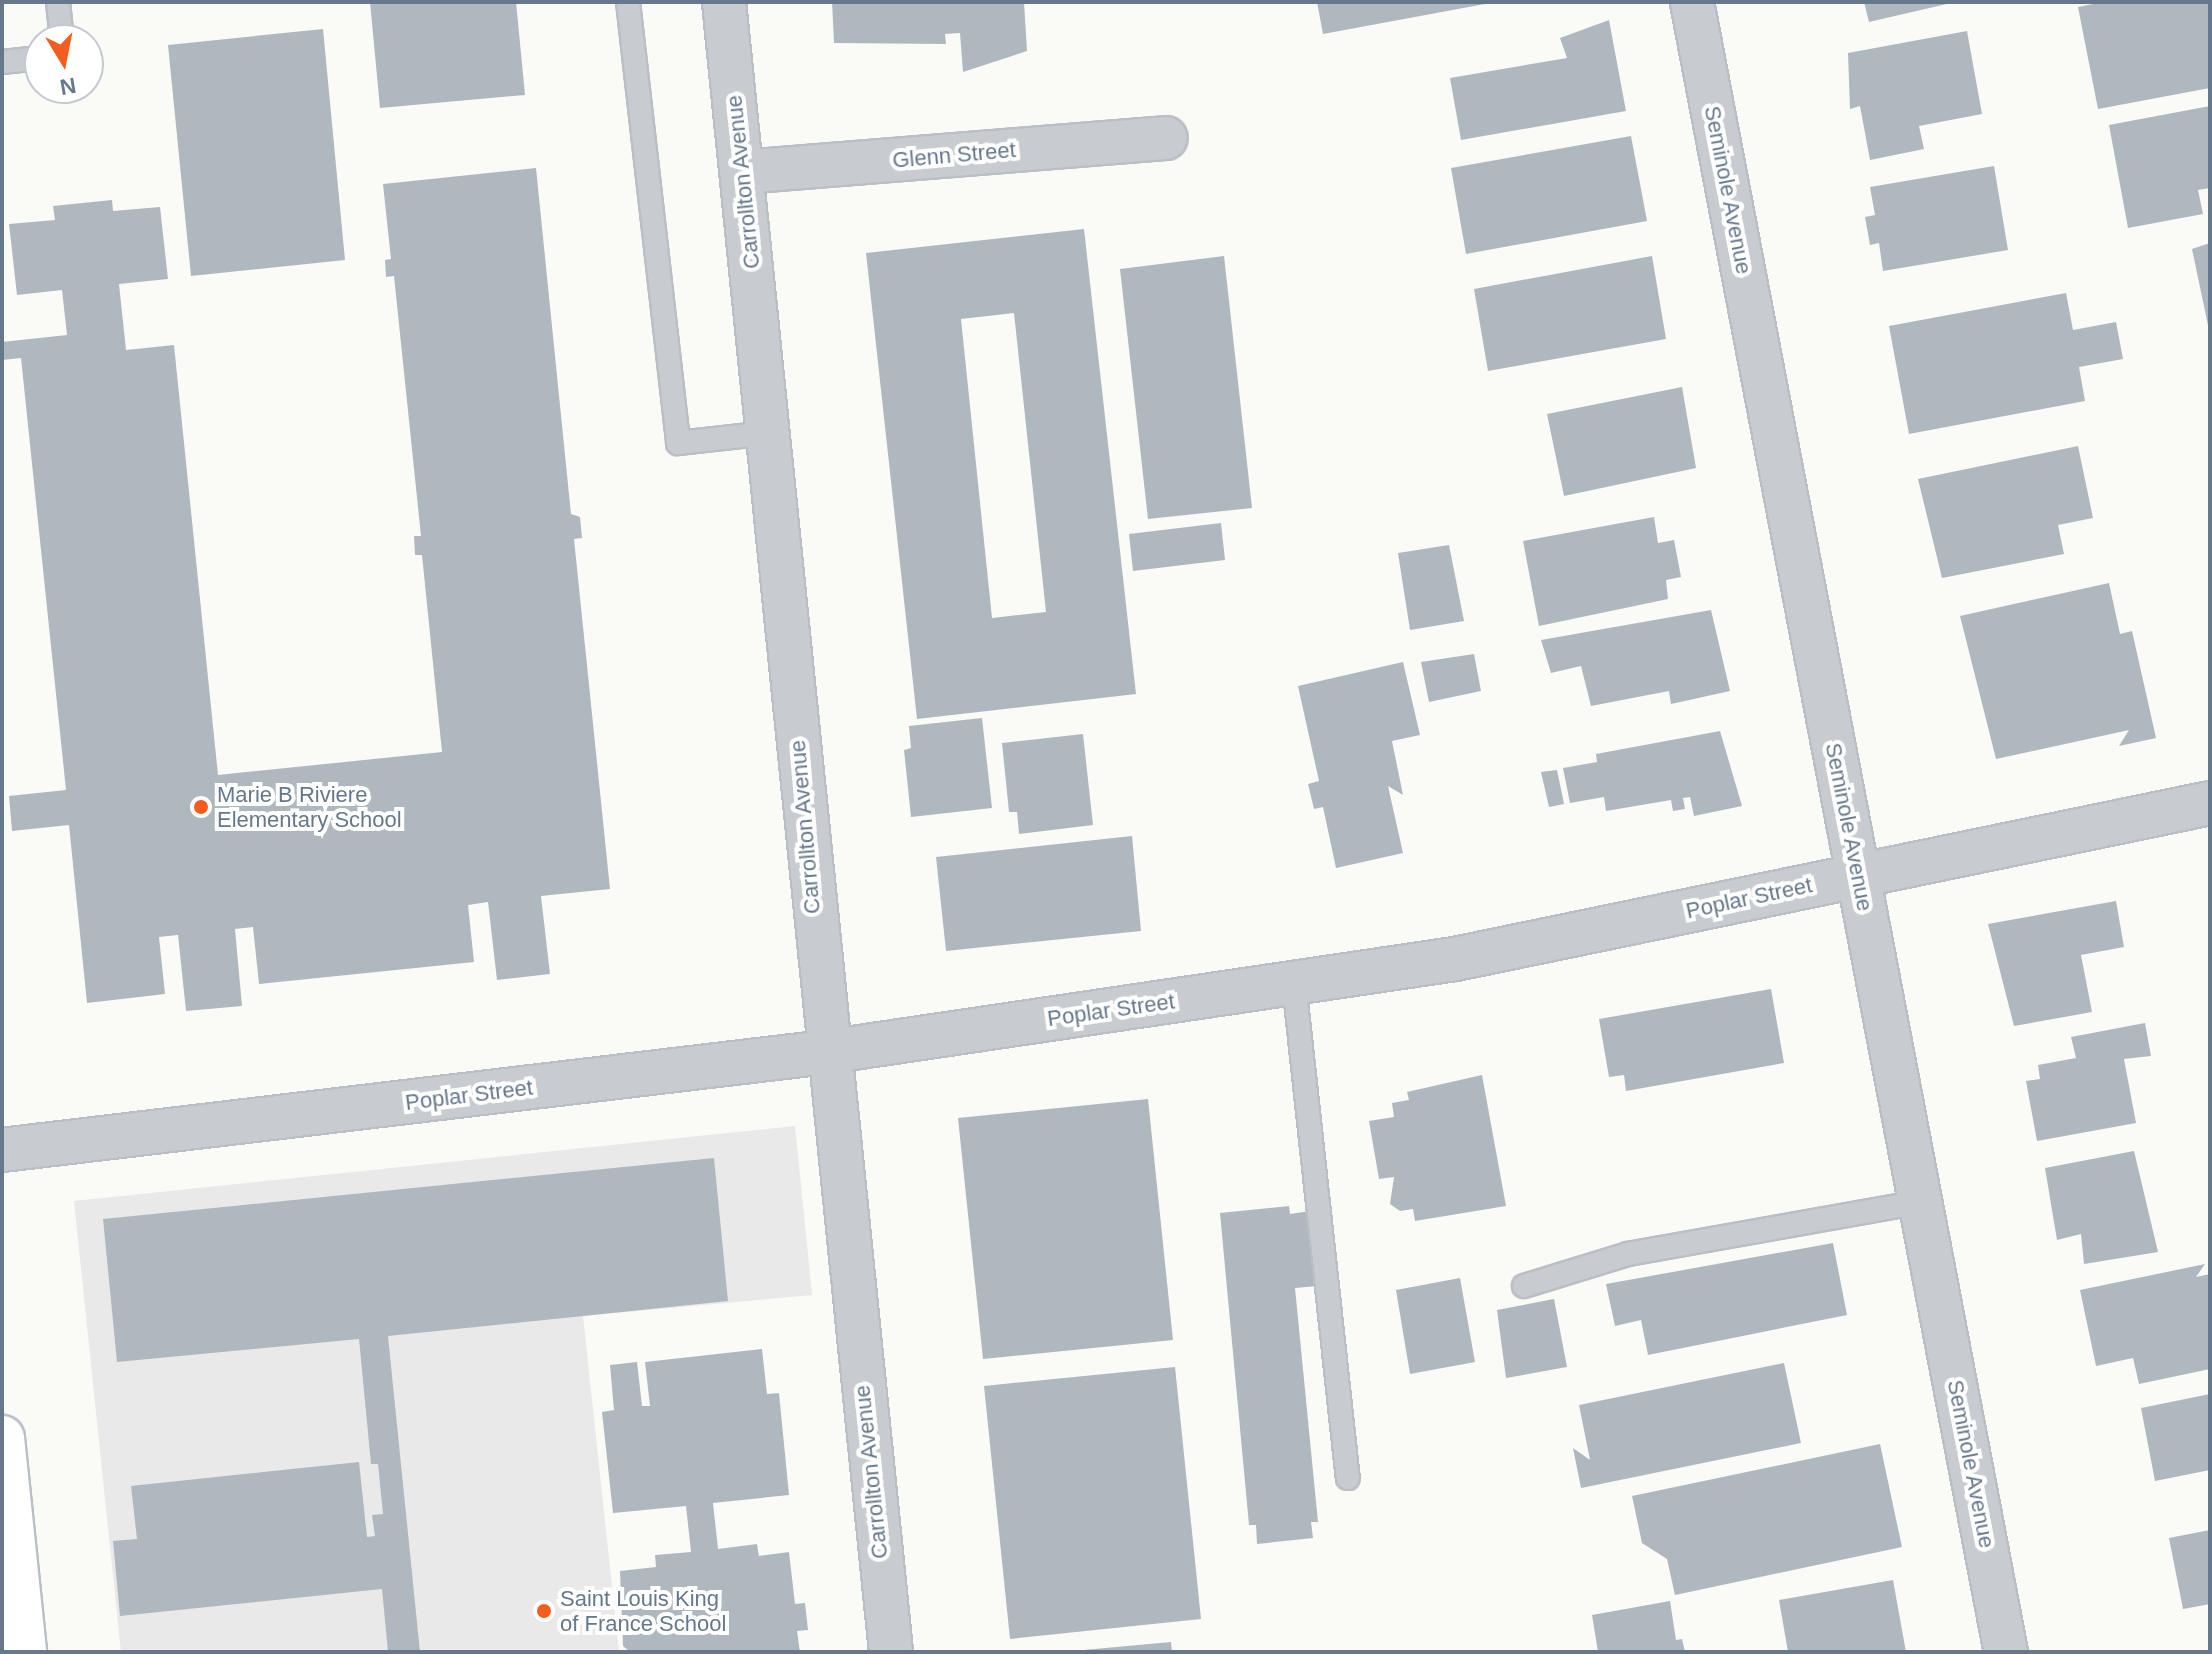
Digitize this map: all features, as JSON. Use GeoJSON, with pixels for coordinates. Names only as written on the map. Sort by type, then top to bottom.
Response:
{"type":"FeatureCollection","features":[{"type":"Feature","properties":{"kind":"main road"},"geometry":{"type":"LineString","coordinates":[[2,1438],[24,1652]]}},
{"type":"Feature","properties":{"kind":"street","name":"Carrollton Avenue"},"geometry":{"type":"LineString","coordinates":[[724,2],[743,172],[826,1052],[891,1652]]}},
{"type":"Feature","properties":{"kind":"street","name":"Seminole Avenue"},"geometry":{"type":"LineString","coordinates":[[1692,2],[2006,1652]]}},
{"type":"Feature","properties":{"kind":"street","name":"Glenn Street"},"geometry":{"type":"LineString","coordinates":[[743,172],[1166,138]]}},
{"type":"Feature","properties":{"kind":"street","name":"Poplar Street"},"geometry":{"type":"LineString","coordinates":[[2,1150],[826,1052],[1455,959],[2210,803]]}},
{"type":"Feature","properties":{"kind":"lane"},"geometry":{"type":"LineString","coordinates":[[58,2],[60,24]]}},
{"type":"Feature","properties":{"kind":"lane"},"geometry":{"type":"LineString","coordinates":[[628,2],[678,443],[768,433]]}},
{"type":"Feature","properties":{"kind":"lane"},"geometry":{"type":"LineString","coordinates":[[2,62],[24,60]]}},
{"type":"Feature","properties":{"kind":"lane"},"geometry":{"type":"LineString","coordinates":[[1294,983],[1348,1478]]}},
{"type":"Feature","properties":{"kind":"lane"},"geometry":{"type":"LineString","coordinates":[[1524,1286],[1628,1254],[1921,1202]]}},
{"type":"Feature","properties":{"kind":"shaded area"},"geometry":{"type":"Polygon","coordinates":[[[795,1126],[812,1295],[583,1316],[619,1652],[121,1652],[74,1201],[795,1126]]]}},
{"type":"Feature","properties":{"kind":"building"},"geometry":{"type":"Polygon","coordinates":[[[370,2],[516,2],[525,95],[380,108],[370,2]]]}},
{"type":"Feature","properties":{"kind":"building"},"geometry":{"type":"Polygon","coordinates":[[[832,2],[1024,2],[1027,51],[963,72],[960,33],[945,34],[946,44],[834,43],[832,2]]]}},
{"type":"Feature","properties":{"kind":"building"},"geometry":{"type":"Polygon","coordinates":[[[1317,2],[1485,2],[1485,4],[1323,34],[1317,2]]]}},
{"type":"Feature","properties":{"kind":"building"},"geometry":{"type":"Polygon","coordinates":[[[1864,2],[1950,2],[1951,3],[1869,22],[1864,2]]]}},
{"type":"Feature","properties":{"kind":"building"},"geometry":{"type":"Polygon","coordinates":[[[2103,2],[2210,2],[2210,88],[2098,109],[2078,7],[2103,2]]]}},
{"type":"Feature","properties":{"kind":"building"},"geometry":{"type":"Polygon","coordinates":[[[1609,20],[1626,111],[1461,140],[1450,78],[1567,58],[1560,38],[1609,20]]]}},
{"type":"Feature","properties":{"kind":"building"},"geometry":{"type":"Polygon","coordinates":[[[323,29],[345,260],[191,276],[168,45],[323,29]]]}},
{"type":"Feature","properties":{"kind":"building"},"geometry":{"type":"Polygon","coordinates":[[[1967,31],[1982,114],[1919,126],[1924,149],[1870,160],[1860,106],[1850,109],[1848,53],[1967,31]]]}},
{"type":"Feature","properties":{"kind":"building"},"geometry":{"type":"Polygon","coordinates":[[[2210,106],[2210,188],[2198,190],[2203,214],[2128,228],[2109,125],[2210,106]]]}},
{"type":"Feature","properties":{"kind":"building"},"geometry":{"type":"Polygon","coordinates":[[[1631,136],[1647,221],[1466,254],[1451,168],[1631,136]]]}},
{"type":"Feature","properties":{"kind":"building"},"geometry":{"type":"Polygon","coordinates":[[[1994,166],[2008,250],[1883,271],[1879,243],[1870,245],[1865,217],[1875,215],[1870,187],[1994,166]]]}},
{"type":"Feature","properties":{"kind":"building"},"geometry":{"type":"Polygon","coordinates":[[[536,168],[571,514],[580,517],[582,538],[574,539],[610,889],[541,896],[550,974],[497,980],[488,902],[468,905],[474,962],[259,984],[253,927],[235,929],[242,1006],[186,1011],[178,935],[159,937],[165,994],[87,1003],[69,825],[12,831],[9,796],[66,790],[21,358],[2,360],[2,342],[67,335],[62,290],[17,295],[9,224],[55,220],[53,206],[112,200],[113,211],[160,207],[168,279],[119,284],[126,350],[174,345],[218,775],[442,752],[422,555],[415,555],[414,536],[421,536],[394,276],[386,277],[385,260],[391,259],[383,184],[536,168]]]}},
{"type":"Feature","properties":{"kind":"building"},"geometry":{"type":"Polygon","coordinates":[[[1084,229],[1136,694],[917,719],[866,253],[1084,229]],[[1014,313],[961,319],[992,618],[1046,612],[1014,313]]]}},
{"type":"Feature","properties":{"kind":"building"},"geometry":{"type":"Polygon","coordinates":[[[2210,243],[2210,330],[2209,330],[2192,249],[2210,243]]]}},
{"type":"Feature","properties":{"kind":"building"},"geometry":{"type":"Polygon","coordinates":[[[1224,256],[1252,508],[1148,519],[1120,269],[1224,256]]]}},
{"type":"Feature","properties":{"kind":"building"},"geometry":{"type":"Polygon","coordinates":[[[1652,256],[1666,339],[1488,371],[1474,289],[1652,256]]]}},
{"type":"Feature","properties":{"kind":"building"},"geometry":{"type":"Polygon","coordinates":[[[2066,293],[2073,330],[2116,322],[2123,359],[2079,367],[2085,401],[1909,434],[1889,326],[2066,293]]]}},
{"type":"Feature","properties":{"kind":"building"},"geometry":{"type":"Polygon","coordinates":[[[1682,387],[1696,468],[1564,496],[1547,414],[1682,387]]]}},
{"type":"Feature","properties":{"kind":"building"},"geometry":{"type":"Polygon","coordinates":[[[2078,446],[2093,518],[2058,525],[2064,554],[1942,578],[1918,479],[2078,446]]]}},
{"type":"Feature","properties":{"kind":"building"},"geometry":{"type":"Polygon","coordinates":[[[1654,517],[1658,543],[1674,540],[1681,577],[1666,580],[1668,599],[1539,626],[1523,541],[1654,517]]]}},
{"type":"Feature","properties":{"kind":"building"},"geometry":{"type":"Polygon","coordinates":[[[1221,523],[1225,560],[1133,571],[1129,534],[1221,523]]]}},
{"type":"Feature","properties":{"kind":"building"},"geometry":{"type":"Polygon","coordinates":[[[1449,545],[1464,621],[1410,630],[1398,553],[1449,545]]]}},
{"type":"Feature","properties":{"kind":"building"},"geometry":{"type":"Polygon","coordinates":[[[2109,583],[2120,634],[2132,631],[2156,738],[2119,746],[2129,730],[1996,759],[1960,616],[2109,583]]]}},
{"type":"Feature","properties":{"kind":"building"},"geometry":{"type":"Polygon","coordinates":[[[1711,610],[1730,691],[1671,704],[1669,691],[1591,706],[1581,666],[1551,673],[1541,640],[1711,610]]]}},
{"type":"Feature","properties":{"kind":"building"},"geometry":{"type":"Polygon","coordinates":[[[1474,654],[1481,691],[1429,702],[1421,662],[1474,654]]]}},
{"type":"Feature","properties":{"kind":"building"},"geometry":{"type":"Polygon","coordinates":[[[1403,662],[1420,735],[1392,741],[1403,795],[1388,786],[1403,853],[1336,868],[1323,807],[1314,809],[1308,784],[1319,781],[1298,686],[1403,662]]]}},
{"type":"Feature","properties":{"kind":"building"},"geometry":{"type":"Polygon","coordinates":[[[982,718],[992,808],[911,817],[904,750],[911,748],[909,726],[982,718]]]}},
{"type":"Feature","properties":{"kind":"building"},"geometry":{"type":"Polygon","coordinates":[[[1720,731],[1742,806],[1694,816],[1690,797],[1683,798],[1685,809],[1673,811],[1671,800],[1606,811],[1604,797],[1570,803],[1563,768],[1597,762],[1596,754],[1720,731]]]}},
{"type":"Feature","properties":{"kind":"building"},"geometry":{"type":"Polygon","coordinates":[[[1083,734],[1093,825],[1019,834],[1017,812],[1009,812],[1002,743],[1083,734]]]}},
{"type":"Feature","properties":{"kind":"building"},"geometry":{"type":"Polygon","coordinates":[[[1557,770],[1564,804],[1549,807],[1541,772],[1557,770]]]}},
{"type":"Feature","properties":{"kind":"building"},"geometry":{"type":"Polygon","coordinates":[[[1132,836],[1141,931],[946,951],[936,857],[1132,836]]]}},
{"type":"Feature","properties":{"kind":"building"},"geometry":{"type":"Polygon","coordinates":[[[2116,901],[2124,947],[2081,955],[2092,1012],[2014,1026],[1988,924],[2116,901]]]}},
{"type":"Feature","properties":{"kind":"building"},"geometry":{"type":"Polygon","coordinates":[[[1771,989],[1784,1063],[1626,1091],[1624,1075],[1609,1077],[1599,1019],[1771,989]]]}},
{"type":"Feature","properties":{"kind":"building"},"geometry":{"type":"Polygon","coordinates":[[[2145,1023],[2151,1056],[2124,1059],[2136,1123],[2037,1141],[2026,1081],[2040,1079],[2038,1065],[2076,1058],[2071,1037],[2145,1023]]]}},
{"type":"Feature","properties":{"kind":"building"},"geometry":{"type":"Polygon","coordinates":[[[1482,1075],[1506,1206],[1415,1221],[1413,1209],[1400,1211],[1390,1204],[1394,1177],[1379,1179],[1369,1121],[1394,1117],[1392,1103],[1409,1100],[1407,1092],[1482,1075]]]}},
{"type":"Feature","properties":{"kind":"building"},"geometry":{"type":"Polygon","coordinates":[[[1148,1099],[1173,1340],[983,1359],[958,1118],[1148,1099]]]}},
{"type":"Feature","properties":{"kind":"building"},"geometry":{"type":"Polygon","coordinates":[[[2134,1151],[2158,1252],[2084,1264],[2081,1234],[2057,1240],[2045,1168],[2134,1151]]]}},
{"type":"Feature","properties":{"kind":"building"},"geometry":{"type":"Polygon","coordinates":[[[714,1158],[728,1301],[388,1336],[420,1652],[388,1652],[382,1589],[120,1616],[113,1541],[137,1539],[131,1486],[359,1462],[367,1537],[375,1536],[372,1515],[383,1514],[378,1464],[371,1464],[359,1339],[117,1362],[103,1219],[714,1158]]]}},
{"type":"Feature","properties":{"kind":"building"},"geometry":{"type":"Polygon","coordinates":[[[1289,1206],[1290,1214],[1310,1211],[1317,1286],[1295,1288],[1318,1522],[1311,1522],[1313,1538],[1257,1544],[1256,1525],[1249,1525],[1220,1213],[1289,1206]]]}},
{"type":"Feature","properties":{"kind":"building"},"geometry":{"type":"Polygon","coordinates":[[[1833,1243],[1847,1315],[1648,1355],[1641,1320],[1615,1326],[1606,1284],[1833,1243]]]}},
{"type":"Feature","properties":{"kind":"building"},"geometry":{"type":"Polygon","coordinates":[[[2205,1264],[2196,1277],[2210,1274],[2210,1369],[2139,1384],[2133,1358],[2096,1366],[2080,1290],[2205,1264]]]}},
{"type":"Feature","properties":{"kind":"building"},"geometry":{"type":"Polygon","coordinates":[[[1460,1278],[1475,1362],[1410,1374],[1396,1290],[1460,1278]]]}},
{"type":"Feature","properties":{"kind":"building"},"geometry":{"type":"Polygon","coordinates":[[[1554,1299],[1567,1367],[1506,1378],[1497,1310],[1554,1299]]]}},
{"type":"Feature","properties":{"kind":"building"},"geometry":{"type":"Polygon","coordinates":[[[762,1349],[767,1394],[779,1393],[789,1495],[713,1503],[718,1549],[757,1544],[759,1556],[789,1552],[795,1604],[805,1603],[808,1630],[797,1631],[800,1652],[630,1652],[623,1646],[620,1571],[656,1567],[655,1555],[691,1552],[686,1506],[613,1513],[602,1412],[614,1410],[610,1365],[637,1362],[642,1406],[650,1406],[645,1362],[762,1349]]]}},
{"type":"Feature","properties":{"kind":"building"},"geometry":{"type":"Polygon","coordinates":[[[1784,1363],[1801,1443],[1581,1488],[1573,1448],[1590,1460],[1579,1405],[1784,1363]]]}},
{"type":"Feature","properties":{"kind":"building"},"geometry":{"type":"Polygon","coordinates":[[[1175,1367],[1201,1619],[1010,1639],[984,1386],[1175,1367]]]}},
{"type":"Feature","properties":{"kind":"building"},"geometry":{"type":"Polygon","coordinates":[[[2210,1394],[2210,1470],[2155,1481],[2141,1408],[2210,1394]]]}},
{"type":"Feature","properties":{"kind":"building"},"geometry":{"type":"Polygon","coordinates":[[[1880,1444],[1902,1547],[1675,1595],[1667,1559],[1642,1543],[1632,1496],[1880,1444]]]}},
{"type":"Feature","properties":{"kind":"building"},"geometry":{"type":"Polygon","coordinates":[[[2210,1530],[2210,1604],[2183,1609],[2169,1538],[2210,1530]]]}},
{"type":"Feature","properties":{"kind":"building"},"geometry":{"type":"Polygon","coordinates":[[[1893,1580],[1906,1652],[1788,1652],[1779,1600],[1893,1580]]]}},
{"type":"Feature","properties":{"kind":"building"},"geometry":{"type":"Polygon","coordinates":[[[1670,1601],[1676,1640],[1682,1639],[1685,1652],[1598,1652],[1592,1615],[1670,1601]]]}},
{"type":"Feature","properties":{"kind":"building"},"geometry":{"type":"Polygon","coordinates":[[[1171,1642],[1172,1652],[1083,1652],[1083,1650],[1171,1642]]]}},
{"type":"Feature","properties":{"kind":"place","name":"Marie B Riviere Elementary School"},"geometry":{"type":"Point","coordinates":[201,807]}},
{"type":"Feature","properties":{"kind":"place","name":"Saint Louis King of France School"},"geometry":{"type":"Point","coordinates":[544,1611]}}]}
